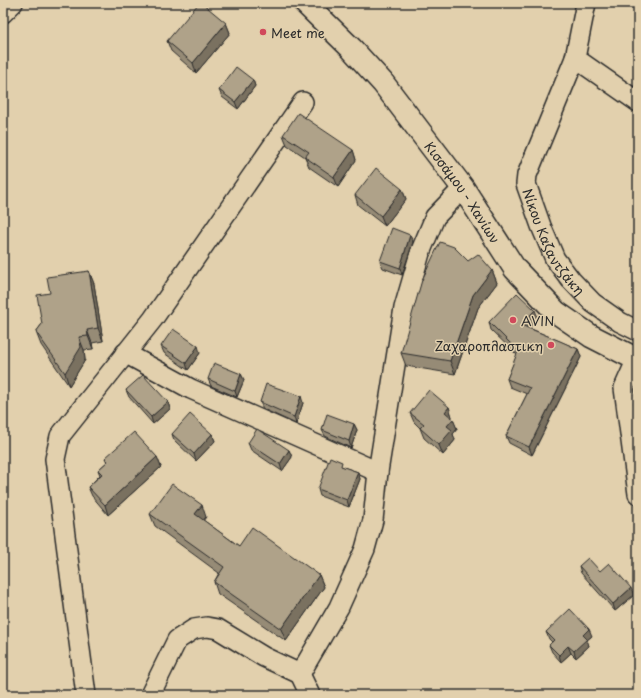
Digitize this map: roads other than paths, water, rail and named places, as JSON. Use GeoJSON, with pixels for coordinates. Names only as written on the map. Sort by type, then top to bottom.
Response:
{"type":"FeatureCollection","features":[{"type":"Feature","properties":{"kind":"main road","name":"Κισσάμου - Χανίων"},"geometry":{"type":"LineString","coordinates":[[306,4],[351,48],[383,83],[463,188],[516,269],[556,312],[591,336],[638,359]]}},
{"type":"Feature","properties":{"kind":"street"},"geometry":{"type":"LineString","coordinates":[[3,13],[13,3]]}},
{"type":"Feature","properties":{"kind":"street","name":"Νίκου Καζαντζάκη"},"geometry":{"type":"LineString","coordinates":[[586,3],[575,58],[527,175],[526,184],[555,259],[571,280],[593,303],[620,322],[638,331]]}},
{"type":"Feature","properties":{"kind":"street"},"geometry":{"type":"LineString","coordinates":[[575,58],[638,102]]}},
{"type":"Feature","properties":{"kind":"street"},"geometry":{"type":"LineString","coordinates":[[86,695],[55,459],[60,436],[153,319],[303,102]]}},
{"type":"Feature","properties":{"kind":"street"},"geometry":{"type":"LineString","coordinates":[[300,674],[339,607],[365,549],[373,520],[378,472],[404,308],[420,253],[434,217],[463,188]]}},
{"type":"Feature","properties":{"kind":"street"},"geometry":{"type":"LineString","coordinates":[[125,353],[190,390],[378,472]]}},
{"type":"Feature","properties":{"kind":"street"},"geometry":{"type":"LineString","coordinates":[[638,359],[624,388],[638,494]]}},
{"type":"Feature","properties":{"kind":"street"},"geometry":{"type":"LineString","coordinates":[[150,695],[177,640],[194,629],[207,627],[218,629],[264,657],[300,674],[310,695]]}},
{"type":"Feature","properties":{"kind":"place","name":"Meet me"},"geometry":{"type":"Point","coordinates":[263,32]}},
{"type":"Feature","properties":{"kind":"place","name":"AVIN"},"geometry":{"type":"Point","coordinates":[513,320]}},
{"type":"Feature","properties":{"kind":"place","name":"Ζαχαροπλαστικη"},"geometry":{"type":"Point","coordinates":[551,345]}}]}
